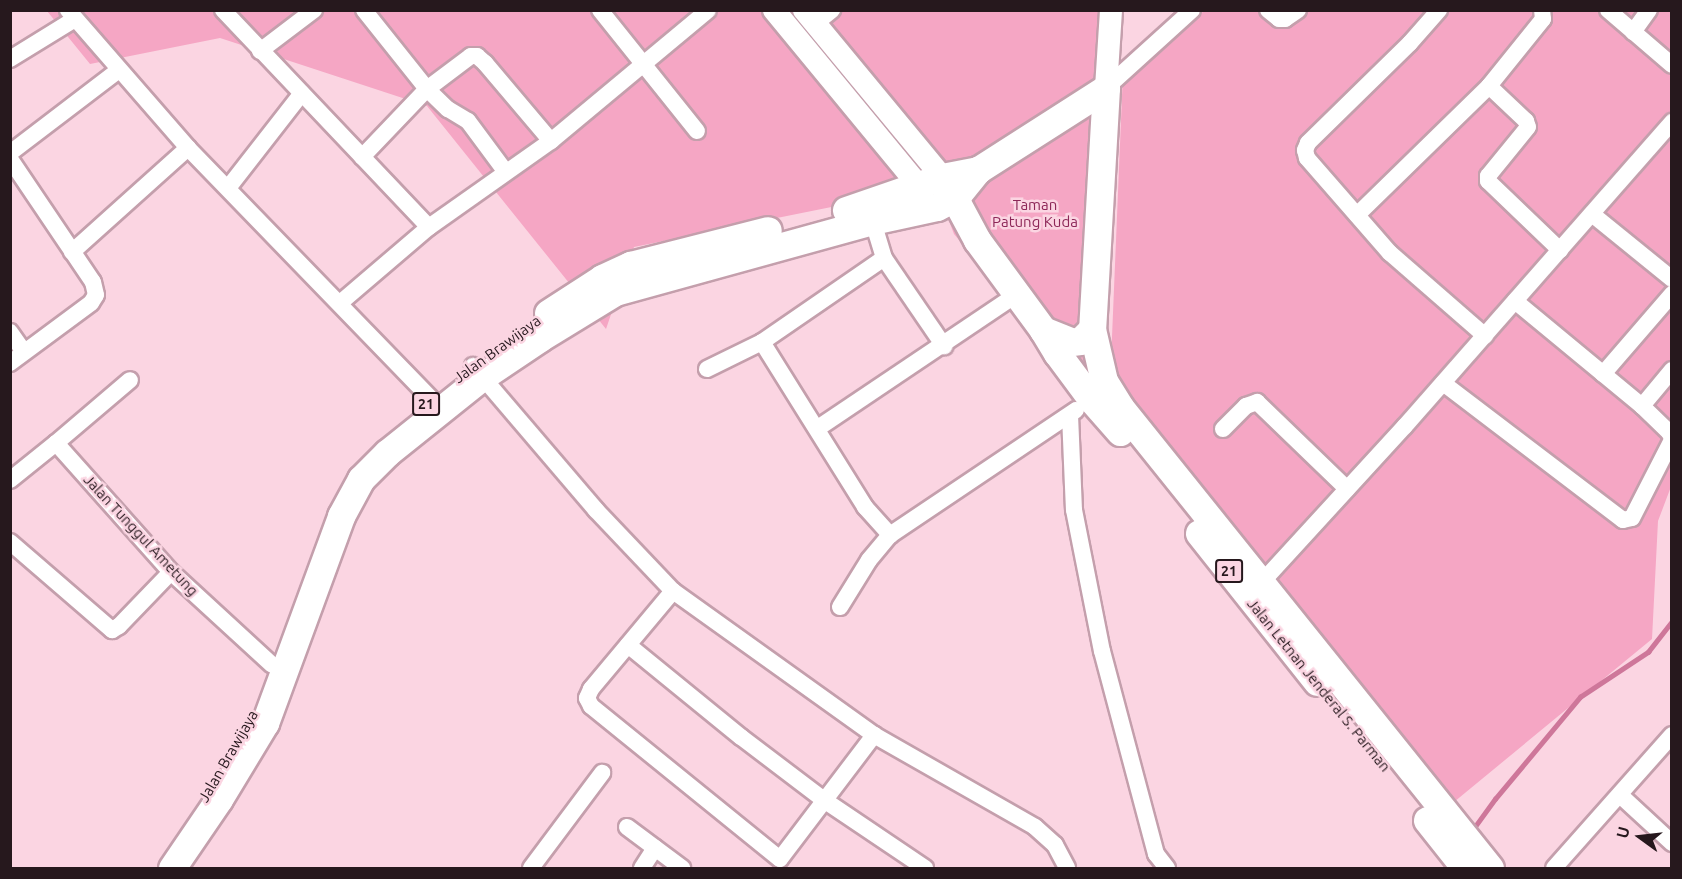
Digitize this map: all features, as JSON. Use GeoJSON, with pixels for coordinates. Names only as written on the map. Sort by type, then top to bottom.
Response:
{"type":"FeatureCollection","features":[{"type":"Feature","properties":{"kind":"highway","name":"21"},"geometry":{"type":"LineString","coordinates":[[1043,330],[939,192],[978,170],[1107,88]]}},
{"type":"Feature","properties":{"kind":"highway","name":"21"},"geometry":{"type":"LineString","coordinates":[[1092,328],[1107,88]]}},
{"type":"Feature","properties":{"kind":"highway","name":"Jalan Brawijaya"},"geometry":{"type":"LineString","coordinates":[[157,868],[217,782],[253,717],[334,491],[358,458],[431,399],[477,371],[540,338],[615,292],[939,192]]}},
{"type":"Feature","properties":{"kind":"highway"},"geometry":{"type":"LineString","coordinates":[[1043,330],[1072,342],[1085,338],[1092,328]]}},
{"type":"Feature","properties":{"kind":"highway","name":"Jalan Letnan Jenderal S. Parman"},"geometry":{"type":"LineString","coordinates":[[1092,328],[1104,381],[1120,407],[1262,582],[1426,804],[1465,868]]}},
{"type":"Feature","properties":{"kind":"highway","name":"Jalan Letnan Jenderal S. Parman"},"geometry":{"type":"LineString","coordinates":[[1043,330],[1057,353],[1081,407],[1114,424],[1426,804],[1490,868]]}},
{"type":"Feature","properties":{"kind":"highway","name":"Jalan Brawijaya"},"geometry":{"type":"LineString","coordinates":[[172,868],[219,800],[265,723],[284,667],[350,496],[361,479],[387,453],[477,371]]}},
{"type":"Feature","properties":{"kind":"main road"},"geometry":{"type":"LineString","coordinates":[[774,10],[939,192]]}},
{"type":"Feature","properties":{"kind":"main road"},"geometry":{"type":"LineString","coordinates":[[1107,88],[1111,10]]}},
{"type":"Feature","properties":{"kind":"main road"},"geometry":{"type":"LineString","coordinates":[[817,15],[939,192]]}},
{"type":"Feature","properties":{"kind":"street"},"geometry":{"type":"LineString","coordinates":[[223,10],[429,227]]}},
{"type":"Feature","properties":{"kind":"street"},"geometry":{"type":"LineString","coordinates":[[260,51],[314,10]]}},
{"type":"Feature","properties":{"kind":"street"},"geometry":{"type":"LineString","coordinates":[[364,10],[427,89],[448,109],[468,121],[505,171]]}},
{"type":"Feature","properties":{"kind":"street"},"geometry":{"type":"LineString","coordinates":[[600,10],[697,131]]}},
{"type":"Feature","properties":{"kind":"street"},"geometry":{"type":"LineString","coordinates":[[340,303],[429,227],[505,171],[551,141],[708,10]]}},
{"type":"Feature","properties":{"kind":"street"},"geometry":{"type":"LineString","coordinates":[[1107,88],[1192,10]]}},
{"type":"Feature","properties":{"kind":"street"},"geometry":{"type":"LineString","coordinates":[[1268,10],[1272,15],[1285,19],[1298,10]]}},
{"type":"Feature","properties":{"kind":"street"},"geometry":{"type":"LineString","coordinates":[[1439,10],[1410,43],[1308,143],[1306,159],[1390,253],[1485,336]]}},
{"type":"Feature","properties":{"kind":"street"},"geometry":{"type":"LineString","coordinates":[[1357,215],[1489,86],[1543,19],[1542,10]]}},
{"type":"Feature","properties":{"kind":"street"},"geometry":{"type":"LineString","coordinates":[[1608,10],[1671,65]]}},
{"type":"Feature","properties":{"kind":"street"},"geometry":{"type":"LineString","coordinates":[[1633,32],[1649,10]]}},
{"type":"Feature","properties":{"kind":"street"},"geometry":{"type":"LineString","coordinates":[[10,59],[71,15],[188,148],[431,399]]}},
{"type":"Feature","properties":{"kind":"street"},"geometry":{"type":"LineString","coordinates":[[362,157],[427,89],[466,59],[477,56],[551,141]]}},
{"type":"Feature","properties":{"kind":"street"},"geometry":{"type":"LineString","coordinates":[[10,153],[118,70]]}},
{"type":"Feature","properties":{"kind":"street"},"geometry":{"type":"LineString","coordinates":[[1489,86],[1526,121],[1528,127],[1488,176],[1488,182],[1560,250]]}},
{"type":"Feature","properties":{"kind":"street"},"geometry":{"type":"LineString","coordinates":[[228,188],[302,93]]}},
{"type":"Feature","properties":{"kind":"street"},"geometry":{"type":"LineString","coordinates":[[1262,582],[1485,336],[1671,122]]}},
{"type":"Feature","properties":{"kind":"street"},"geometry":{"type":"LineString","coordinates":[[72,252],[188,148]]}},
{"type":"Feature","properties":{"kind":"street"},"geometry":{"type":"LineString","coordinates":[[10,159],[93,282],[96,295],[91,303],[10,363]]}},
{"type":"Feature","properties":{"kind":"street"},"geometry":{"type":"LineString","coordinates":[[870,213],[884,258],[944,346]]}},
{"type":"Feature","properties":{"kind":"street"},"geometry":{"type":"LineString","coordinates":[[1592,214],[1671,279]]}},
{"type":"Feature","properties":{"kind":"street"},"geometry":{"type":"LineString","coordinates":[[707,369],[762,342],[884,258]]}},
{"type":"Feature","properties":{"kind":"street"},"geometry":{"type":"LineString","coordinates":[[1603,374],[1671,294]]}},
{"type":"Feature","properties":{"kind":"street"},"geometry":{"type":"LineString","coordinates":[[818,428],[944,346],[1016,295]]}},
{"type":"Feature","properties":{"kind":"street"},"geometry":{"type":"LineString","coordinates":[[1443,383],[1623,520],[1632,518],[1671,439],[1669,432],[1515,301]]}},
{"type":"Feature","properties":{"kind":"street"},"geometry":{"type":"LineString","coordinates":[[10,332],[24,352]]}},
{"type":"Feature","properties":{"kind":"street"},"geometry":{"type":"LineString","coordinates":[[762,342],[818,428],[865,507],[890,535]]}},
{"type":"Feature","properties":{"kind":"street"},"geometry":{"type":"LineString","coordinates":[[1641,406],[1671,370]]}},
{"type":"Feature","properties":{"kind":"street"},"geometry":{"type":"LineString","coordinates":[[477,371],[596,510],[673,591],[874,735],[1035,827],[1054,845],[1067,868]]}},
{"type":"Feature","properties":{"kind":"street"},"geometry":{"type":"LineString","coordinates":[[10,480],[130,380]]}},
{"type":"Feature","properties":{"kind":"street"},"geometry":{"type":"LineString","coordinates":[[1223,429],[1246,406],[1257,402],[1347,489]]}},
{"type":"Feature","properties":{"kind":"street"},"geometry":{"type":"LineString","coordinates":[[840,607],[869,560],[890,535],[1081,407]]}},
{"type":"Feature","properties":{"kind":"street"},"geometry":{"type":"LineString","coordinates":[[1081,407],[1074,510],[1102,651],[1156,854],[1165,865]]}},
{"type":"Feature","properties":{"kind":"street","name":"Jalan Tunggul Ametung"},"geometry":{"type":"LineString","coordinates":[[56,443],[171,572],[272,665]]}},
{"type":"Feature","properties":{"kind":"street"},"geometry":{"type":"LineString","coordinates":[[10,542],[112,630],[119,626],[171,572]]}},
{"type":"Feature","properties":{"kind":"street"},"geometry":{"type":"LineString","coordinates":[[673,591],[591,689],[587,698],[591,706],[784,864],[824,800],[874,735]]}},
{"type":"Feature","properties":{"kind":"street"},"geometry":{"type":"LineString","coordinates":[[628,645],[741,737],[824,800],[925,868]]}},
{"type":"Feature","properties":{"kind":"street"},"geometry":{"type":"LineString","coordinates":[[1554,868],[1671,735]]}},
{"type":"Feature","properties":{"kind":"street"},"geometry":{"type":"LineString","coordinates":[[531,868],[602,773]]}},
{"type":"Feature","properties":{"kind":"street"},"geometry":{"type":"LineString","coordinates":[[1620,795],[1671,843]]}},
{"type":"Feature","properties":{"kind":"street"},"geometry":{"type":"LineString","coordinates":[[627,827],[682,868]]}},
{"type":"Feature","properties":{"kind":"street"},"geometry":{"type":"LineString","coordinates":[[642,868],[655,848]]}},
{"type":"Feature","properties":{"kind":"green space"},"geometry":{"type":"Polygon","coordinates":[[[47,11],[1108,11],[1106,88],[901,193],[634,247],[606,329],[427,106],[220,38],[90,64],[47,11]]]}},
{"type":"Feature","properties":{"kind":"green space"},"geometry":{"type":"Polygon","coordinates":[[[1204,11],[1671,11],[1672,484],[1658,521],[1652,639],[1454,802],[1109,409],[1123,72],[1204,11]]]}},
{"type":"Feature","properties":{"kind":"green space","name":"Taman Patung Kuda"},"geometry":{"type":"Polygon","coordinates":[[[1113,103],[1102,411],[954,234],[936,187],[1113,103]]]}},
{"type":"Feature","properties":{"kind":"waterway"},"geometry":{"type":"LineString","coordinates":[[1471,832],[1495,799],[1580,697],[1648,652],[1672,621]]}}]}
